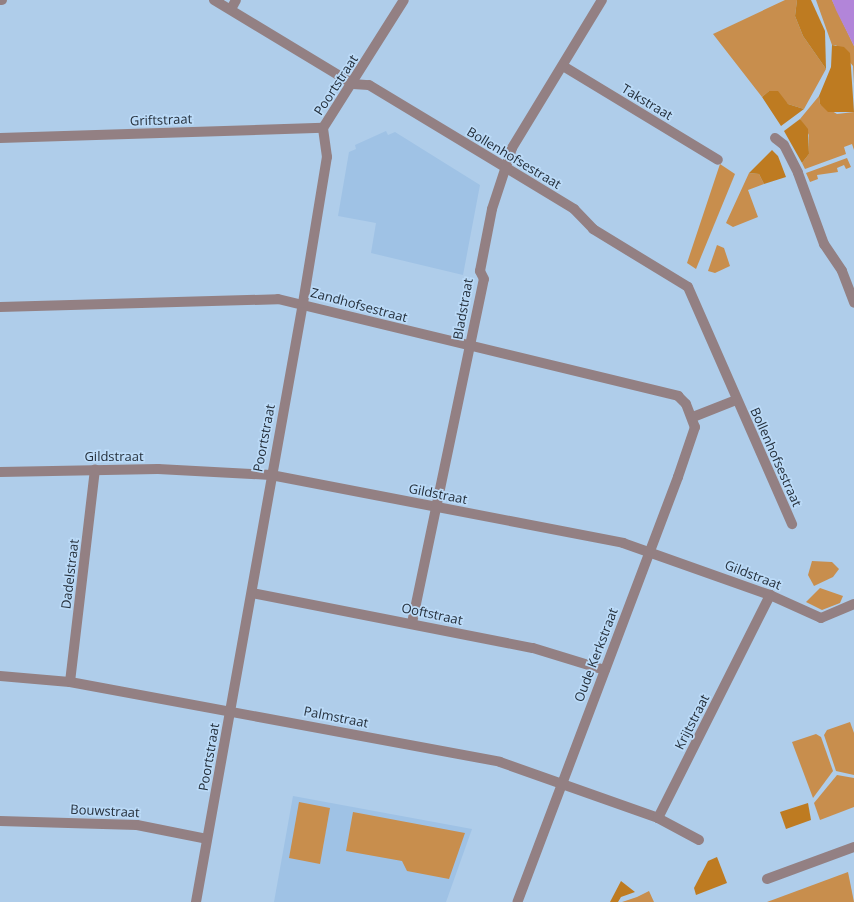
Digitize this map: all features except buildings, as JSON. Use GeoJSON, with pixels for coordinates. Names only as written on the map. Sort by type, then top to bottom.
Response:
{"type":"FeatureCollection","features":[{"type":"Feature","properties":{"kind":"street","name":"Bollenhofsestraat"},"geometry":{"type":"LineString","coordinates":[[214,0],[233,4],[352,84],[369,85],[505,167],[574,209],[593,229],[688,287],[736,400],[755,435],[792,524]]}},
{"type":"Feature","properties":{"kind":"street","name":"Poortstraat"},"geometry":{"type":"LineString","coordinates":[[196,902],[252,593],[270,474],[303,303],[326,157],[323,128],[404,0]]}},
{"type":"Feature","properties":{"kind":"street","name":"Bladstraat"},"geometry":{"type":"LineString","coordinates":[[412,622],[484,279],[480,271],[492,209],[512,148],[602,0]]}},
{"type":"Feature","properties":{"kind":"street","name":"Takstraat"},"geometry":{"type":"LineString","coordinates":[[563,66],[718,160]]}},
{"type":"Feature","properties":{"kind":"street","name":"Griftstraat"},"geometry":{"type":"LineString","coordinates":[[0,138],[323,128]]}},
{"type":"Feature","properties":{"kind":"street"},"geometry":{"type":"LineString","coordinates":[[775,138],[784,145],[798,173],[824,244],[842,271],[854,303]]}},
{"type":"Feature","properties":{"kind":"street","name":"Zandhofsestraat"},"geometry":{"type":"LineString","coordinates":[[0,307],[278,299],[303,303],[452,343],[470,344],[678,396],[693,417]]}},
{"type":"Feature","properties":{"kind":"street","name":"Bollenhofsestraat"},"geometry":{"type":"LineString","coordinates":[[693,417],[736,400]]}},
{"type":"Feature","properties":{"kind":"street","name":"Oude Kerkstraat"},"geometry":{"type":"LineString","coordinates":[[517,902],[695,427],[693,417]]}},
{"type":"Feature","properties":{"kind":"street","name":"Gildstraat"},"geometry":{"type":"LineString","coordinates":[[0,472],[95,469],[270,474],[623,543],[770,595],[821,618],[854,604]]}},
{"type":"Feature","properties":{"kind":"street","name":"Dadelstraat"},"geometry":{"type":"LineString","coordinates":[[70,682],[95,469]]}},
{"type":"Feature","properties":{"kind":"street","name":"Ooftstraat"},"geometry":{"type":"LineString","coordinates":[[252,593],[412,622],[533,648],[605,670]]}},
{"type":"Feature","properties":{"kind":"street","name":"Krijtstraat"},"geometry":{"type":"LineString","coordinates":[[658,818],[770,595]]}},
{"type":"Feature","properties":{"kind":"street","name":"Palmstraat"},"geometry":{"type":"LineString","coordinates":[[0,676],[70,682],[231,709],[500,762],[658,818]]}},
{"type":"Feature","properties":{"kind":"street"},"geometry":{"type":"LineString","coordinates":[[658,818],[699,840]]}},
{"type":"Feature","properties":{"kind":"street","name":"Bouwstraat"},"geometry":{"type":"LineString","coordinates":[[0,821],[137,825],[207,839]]}},
{"type":"Feature","properties":{"kind":"street"},"geometry":{"type":"LineString","coordinates":[[767,879],[854,847]]}},
{"type":"Feature","properties":{"kind":"shaded area"},"geometry":{"type":"Polygon","coordinates":[[[785,0],[797,0],[795,16],[803,36],[826,69],[804,109],[788,104],[769,91],[762,97],[713,34],[785,0]]]}},
{"type":"Feature","properties":{"kind":"shaded area"},"geometry":{"type":"Polygon","coordinates":[[[797,0],[811,0],[825,31],[826,69],[803,36],[795,16],[797,0]]]}},
{"type":"Feature","properties":{"kind":"shaded area"},"geometry":{"type":"Polygon","coordinates":[[[816,0],[832,0],[854,46],[854,84],[853,66],[836,45],[832,45],[816,0]]]}},
{"type":"Feature","properties":{"kind":"shaded area"},"geometry":{"type":"Polygon","coordinates":[[[832,0],[854,0],[854,46],[836,10],[832,0]]]}},
{"type":"Feature","properties":{"kind":"shaded area"},"geometry":{"type":"Polygon","coordinates":[[[832,45],[844,47],[850,53],[854,112],[828,112],[820,104],[819,96],[831,67],[832,45]]]}},
{"type":"Feature","properties":{"kind":"shaded area"},"geometry":{"type":"Polygon","coordinates":[[[769,91],[778,91],[788,104],[804,109],[781,126],[762,97],[769,91]]]}},
{"type":"Feature","properties":{"kind":"shaded area"},"geometry":{"type":"Polygon","coordinates":[[[819,96],[820,104],[837,114],[854,112],[854,150],[852,144],[844,147],[846,154],[805,169],[802,163],[809,154],[809,135],[800,119],[819,96]]]}},
{"type":"Feature","properties":{"kind":"shaded area"},"geometry":{"type":"Polygon","coordinates":[[[800,119],[808,129],[809,154],[802,163],[784,131],[800,119]]]}},
{"type":"Feature","properties":{"kind":"shaded area"},"geometry":{"type":"Polygon","coordinates":[[[386,131],[388,135],[395,132],[480,185],[463,275],[371,253],[376,223],[338,216],[349,152],[356,149],[355,145],[386,131]]]}},
{"type":"Feature","properties":{"kind":"shaded area"},"geometry":{"type":"Polygon","coordinates":[[[772,150],[778,156],[786,177],[764,184],[759,174],[749,173],[772,150]]]}},
{"type":"Feature","properties":{"kind":"shaded area"},"geometry":{"type":"Polygon","coordinates":[[[847,158],[851,167],[846,169],[844,165],[837,168],[838,172],[817,175],[818,179],[810,182],[806,173],[847,158]]]}},
{"type":"Feature","properties":{"kind":"shaded area"},"geometry":{"type":"Polygon","coordinates":[[[720,164],[735,174],[696,269],[687,263],[720,164]]]}},
{"type":"Feature","properties":{"kind":"shaded area"},"geometry":{"type":"Polygon","coordinates":[[[749,173],[759,174],[764,184],[748,190],[758,217],[733,227],[726,223],[749,173]]]}},
{"type":"Feature","properties":{"kind":"shaded area"},"geometry":{"type":"Polygon","coordinates":[[[717,245],[724,248],[730,266],[715,273],[708,271],[717,245]]]}},
{"type":"Feature","properties":{"kind":"shaded area"},"geometry":{"type":"Polygon","coordinates":[[[812,561],[832,562],[839,569],[833,577],[814,586],[808,575],[812,561]]]}},
{"type":"Feature","properties":{"kind":"shaded area"},"geometry":{"type":"Polygon","coordinates":[[[820,588],[843,596],[840,603],[822,610],[806,602],[820,588]]]}},
{"type":"Feature","properties":{"kind":"shaded area"},"geometry":{"type":"Polygon","coordinates":[[[850,722],[854,733],[854,775],[836,771],[824,735],[827,730],[850,722]]]}},
{"type":"Feature","properties":{"kind":"shaded area"},"geometry":{"type":"Polygon","coordinates":[[[816,734],[821,737],[833,771],[813,798],[792,742],[816,734]]]}},
{"type":"Feature","properties":{"kind":"shaded area"},"geometry":{"type":"Polygon","coordinates":[[[837,775],[854,778],[854,807],[820,820],[814,803],[837,775]]]}},
{"type":"Feature","properties":{"kind":"shaded area"},"geometry":{"type":"Polygon","coordinates":[[[293,796],[472,829],[446,902],[274,902],[293,796]]]}},
{"type":"Feature","properties":{"kind":"shaded area"},"geometry":{"type":"Polygon","coordinates":[[[299,802],[330,808],[320,864],[289,858],[299,802]]]}},
{"type":"Feature","properties":{"kind":"shaded area"},"geometry":{"type":"Polygon","coordinates":[[[808,803],[811,820],[786,829],[780,812],[808,803]]]}},
{"type":"Feature","properties":{"kind":"shaded area"},"geometry":{"type":"Polygon","coordinates":[[[353,812],[465,833],[449,879],[407,871],[402,861],[346,851],[353,812]]]}},
{"type":"Feature","properties":{"kind":"shaded area"},"geometry":{"type":"Polygon","coordinates":[[[717,857],[727,883],[696,895],[694,888],[708,861],[717,857]]]}},
{"type":"Feature","properties":{"kind":"shaded area"},"geometry":{"type":"Polygon","coordinates":[[[848,872],[854,902],[767,902],[848,872]]]}},
{"type":"Feature","properties":{"kind":"shaded area"},"geometry":{"type":"Polygon","coordinates":[[[621,881],[635,892],[621,897],[618,902],[610,902],[621,881]]]}},
{"type":"Feature","properties":{"kind":"shaded area"},"geometry":{"type":"Polygon","coordinates":[[[649,891],[654,902],[622,902],[637,897],[649,891]]]}}]}
